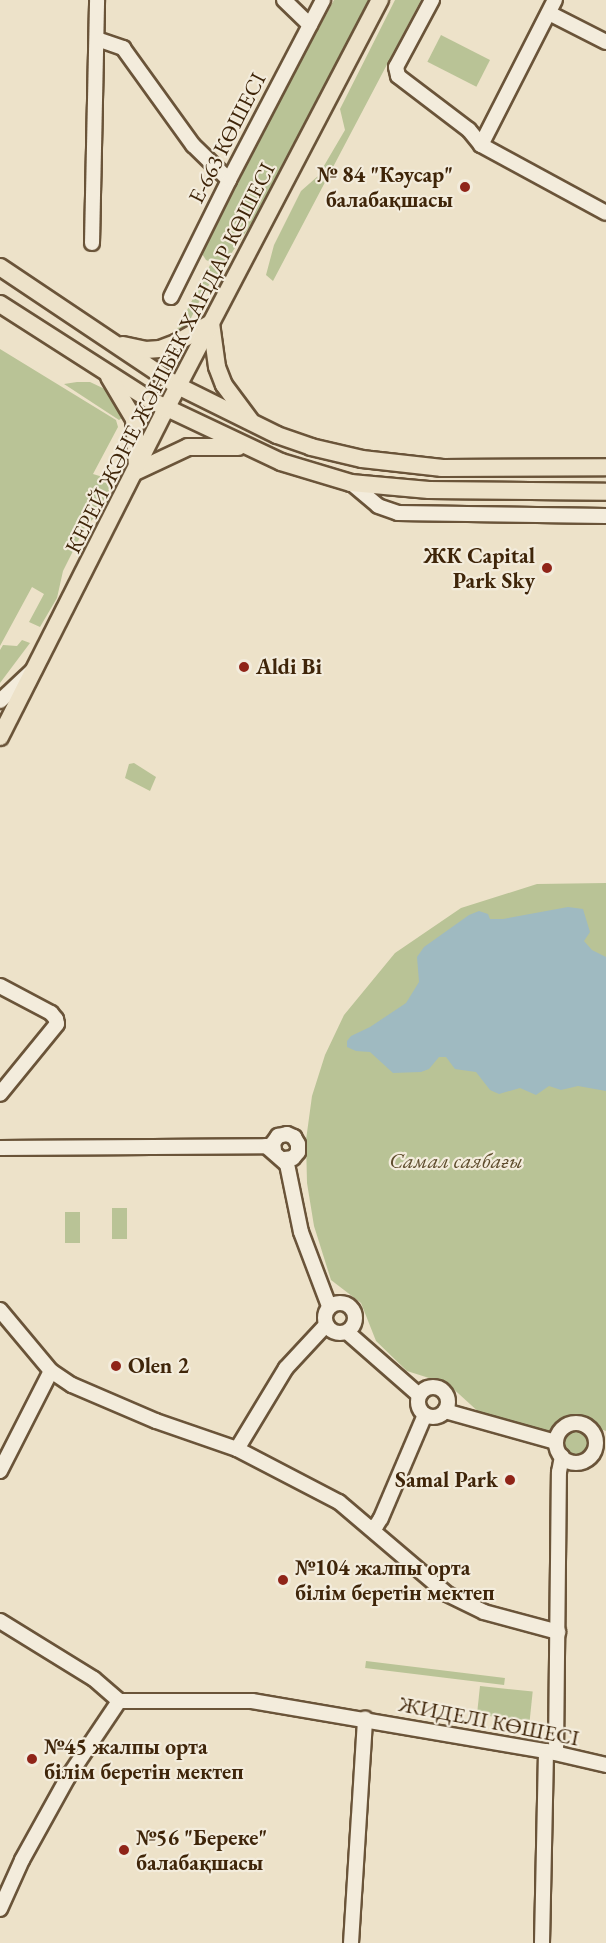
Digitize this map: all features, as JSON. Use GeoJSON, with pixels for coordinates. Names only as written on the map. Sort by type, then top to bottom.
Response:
{"type":"FeatureCollection","features":[{"type":"Feature","properties":{"kind":"main road","name":"КЕРЕЙ ЖӘНЕ ЖӘНІБЕК ХАНДАР КӨШЕСІ"},"geometry":{"type":"LineString","coordinates":[[0,737],[137,471],[166,409],[380,0]]}},
{"type":"Feature","properties":{"kind":"main road"},"geometry":{"type":"LineString","coordinates":[[0,267],[178,386],[252,423],[311,447],[362,459],[442,468],[606,466]]}},
{"type":"Feature","properties":{"kind":"main road"},"geometry":{"type":"LineString","coordinates":[[0,304],[166,409],[281,462],[351,483],[429,490],[606,492]]}},
{"type":"Feature","properties":{"kind":"main road"},"geometry":{"type":"LineString","coordinates":[[113,342],[146,350],[160,349],[211,323],[217,367],[224,385],[252,423]]}},
{"type":"Feature","properties":{"kind":"main road"},"geometry":{"type":"LineString","coordinates":[[105,371],[134,419],[137,471],[188,447],[246,447]]}},
{"type":"Feature","properties":{"kind":"street"},"geometry":{"type":"LineString","coordinates":[[92,243],[97,0]]}},
{"type":"Feature","properties":{"kind":"street"},"geometry":{"type":"LineString","coordinates":[[284,0],[310,25]]}},
{"type":"Feature","properties":{"kind":"street","name":"Е-663 КӨШЕСІ"},"geometry":{"type":"LineString","coordinates":[[171,297],[323,0]]}},
{"type":"Feature","properties":{"kind":"street"},"geometry":{"type":"LineString","coordinates":[[432,0],[396,67],[398,76],[468,130],[481,145],[606,213]]}},
{"type":"Feature","properties":{"kind":"street"},"geometry":{"type":"LineString","coordinates":[[481,145],[552,6],[606,42]]}},
{"type":"Feature","properties":{"kind":"street"},"geometry":{"type":"LineString","coordinates":[[97,39],[123,48],[193,145],[229,180]]}},
{"type":"Feature","properties":{"kind":"street"},"geometry":{"type":"LineString","coordinates":[[351,483],[378,506],[398,513],[585,521],[606,516]]}},
{"type":"Feature","properties":{"kind":"street"},"geometry":{"type":"LineString","coordinates":[[0,701],[35,668]]}},
{"type":"Feature","properties":{"kind":"street"},"geometry":{"type":"LineString","coordinates":[[0,986],[51,1013],[57,1024],[0,1094]]}},
{"type":"Feature","properties":{"kind":"street"},"geometry":{"type":"LineString","coordinates":[[274,1150],[273,1143],[278,1136],[287,1134],[294,1137],[298,1144],[298,1152],[292,1158],[285,1159]]}},
{"type":"Feature","properties":{"kind":"street"},"geometry":{"type":"LineString","coordinates":[[0,1148],[262,1144],[285,1159],[301,1232],[329,1306],[325,1315],[327,1325],[339,1333],[347,1332],[355,1322],[353,1309],[342,1302],[329,1306]]}},
{"type":"Feature","properties":{"kind":"street"},"geometry":{"type":"LineString","coordinates":[[0,1311],[51,1371],[72,1384],[156,1421],[237,1449],[339,1502],[447,1594],[483,1612],[558,1632]]}},
{"type":"Feature","properties":{"kind":"street"},"geometry":{"type":"LineString","coordinates":[[237,1449],[286,1368],[327,1325]]}},
{"type":"Feature","properties":{"kind":"street"},"geometry":{"type":"LineString","coordinates":[[347,1332],[420,1395]]}},
{"type":"Feature","properties":{"kind":"street"},"geometry":{"type":"LineString","coordinates":[[0,1471],[51,1371]]}},
{"type":"Feature","properties":{"kind":"street"},"geometry":{"type":"LineString","coordinates":[[430,1387],[443,1391],[448,1404],[445,1411],[438,1416],[425,1415],[419,1408],[420,1395],[430,1387]]}},
{"type":"Feature","properties":{"kind":"street"},"geometry":{"type":"LineString","coordinates":[[445,1411],[556,1442]]}},
{"type":"Feature","properties":{"kind":"street"},"geometry":{"type":"LineString","coordinates":[[371,1527],[376,1526],[381,1518],[425,1415]]}},
{"type":"Feature","properties":{"kind":"street"},"geometry":{"type":"LineString","coordinates":[[542,1943],[558,1632],[558,1483],[562,1456],[556,1442],[559,1432],[567,1425],[577,1422],[587,1426],[601,1443],[586,1461],[576,1463],[562,1456]]}},
{"type":"Feature","properties":{"kind":"street"},"geometry":{"type":"LineString","coordinates":[[0,1621],[94,1679],[119,1701],[68,1777],[22,1860],[0,1909]]}},
{"type":"Feature","properties":{"kind":"street","name":"ЖИДЕЛІ КӨШЕСІ"},"geometry":{"type":"LineString","coordinates":[[119,1701],[252,1701],[365,1718],[551,1752],[606,1765]]}},
{"type":"Feature","properties":{"kind":"street","name":"ЖИДЕЛІ КӨШЕСІ"},"geometry":{"type":"LineString","coordinates":[[351,1943],[365,1718]]}},
{"type":"Feature","properties":{"kind":"green space"},"geometry":{"type":"Polygon","coordinates":[[[334,0],[369,0],[252,223],[222,267],[206,260],[199,249],[334,0]]]}},
{"type":"Feature","properties":{"kind":"green space"},"geometry":{"type":"Polygon","coordinates":[[[395,0],[421,0],[273,281],[266,275],[274,245],[301,191],[318,176],[345,130],[340,109],[395,0]]]}},
{"type":"Feature","properties":{"kind":"green space"},"geometry":{"type":"Polygon","coordinates":[[[441,35],[490,60],[476,87],[427,62],[441,35]]]}},
{"type":"Feature","properties":{"kind":"green space"},"geometry":{"type":"Polygon","coordinates":[[[210,265],[221,270],[205,290],[185,330],[169,337],[178,328],[210,265]]]}},
{"type":"Feature","properties":{"kind":"green space"},"geometry":{"type":"Polygon","coordinates":[[[0,349],[116,420],[118,427],[93,474],[106,478],[105,482],[110,486],[108,504],[85,527],[63,571],[57,598],[40,627],[29,622],[44,594],[32,587],[0,646],[0,349]]]}},
{"type":"Feature","properties":{"kind":"green space"},"geometry":{"type":"Polygon","coordinates":[[[90,382],[109,391],[127,415],[119,420],[64,384],[90,382]]]}},
{"type":"Feature","properties":{"kind":"green space"},"geometry":{"type":"Polygon","coordinates":[[[22,640],[30,643],[0,683],[0,650],[3,645],[17,646],[22,640]]]}},
{"type":"Feature","properties":{"kind":"green space"},"geometry":{"type":"Polygon","coordinates":[[[134,763],[156,777],[150,791],[125,778],[129,764],[134,763]]]}},
{"type":"Feature","properties":{"kind":"green space","name":"Самал саябағы"},"geometry":{"type":"Polygon","coordinates":[[[606,883],[606,1431],[578,1421],[546,1431],[482,1415],[448,1384],[407,1371],[376,1341],[361,1303],[331,1280],[314,1226],[307,1183],[306,1140],[312,1096],[325,1055],[344,1015],[395,953],[461,908],[537,884],[606,883]]]}},
{"type":"Feature","properties":{"kind":"green space"},"geometry":{"type":"Polygon","coordinates":[[[112,1208],[127,1208],[127,1239],[112,1239],[112,1208]]]}},
{"type":"Feature","properties":{"kind":"green space"},"geometry":{"type":"Polygon","coordinates":[[[65,1212],[80,1212],[80,1243],[65,1243],[65,1212]]]}},
{"type":"Feature","properties":{"kind":"green space"},"geometry":{"type":"Polygon","coordinates":[[[579,1429],[590,1433],[594,1444],[590,1455],[579,1459],[568,1455],[564,1444],[568,1433],[579,1429]]]}},
{"type":"Feature","properties":{"kind":"green space"},"geometry":{"type":"Polygon","coordinates":[[[366,1661],[505,1678],[504,1685],[365,1668],[366,1661]]]}},
{"type":"Feature","properties":{"kind":"green space"},"geometry":{"type":"Polygon","coordinates":[[[480,1686],[533,1692],[530,1720],[477,1715],[480,1686]]]}},
{"type":"Feature","properties":{"kind":"water"},"geometry":{"type":"Polygon","coordinates":[[[568,907],[583,909],[590,932],[584,941],[592,950],[606,957],[606,1091],[578,1086],[561,1090],[549,1086],[536,1095],[520,1088],[499,1094],[490,1090],[476,1072],[455,1069],[446,1057],[439,1057],[429,1069],[421,1072],[393,1073],[370,1052],[356,1051],[347,1047],[347,1041],[351,1036],[370,1027],[406,1003],[419,982],[417,957],[424,947],[469,915],[479,911],[488,914],[490,919],[503,919],[568,907]]]}},
{"type":"Feature","properties":{"kind":"place","name":"№ 84 \"Кәусар\" балабақшасы"},"geometry":{"type":"Point","coordinates":[465,187]}},
{"type":"Feature","properties":{"kind":"place","name":"ЖК Capital Park Sky"},"geometry":{"type":"Point","coordinates":[547,568]}},
{"type":"Feature","properties":{"kind":"place","name":"Aldi Bi"},"geometry":{"type":"Point","coordinates":[244,667]}},
{"type":"Feature","properties":{"kind":"place","name":"Olen 2"},"geometry":{"type":"Point","coordinates":[116,1366]}},
{"type":"Feature","properties":{"kind":"place","name":"Samal Park"},"geometry":{"type":"Point","coordinates":[510,1480]}},
{"type":"Feature","properties":{"kind":"place","name":"№104 жалпы орта білім беретін мектеп"},"geometry":{"type":"Point","coordinates":[283,1580]}},
{"type":"Feature","properties":{"kind":"place","name":"№45 жалпы орта білім беретін мектеп"},"geometry":{"type":"Point","coordinates":[32,1759]}},
{"type":"Feature","properties":{"kind":"place","name":"№56 \"Береке\" балабақшасы"},"geometry":{"type":"Point","coordinates":[124,1850]}}]}
